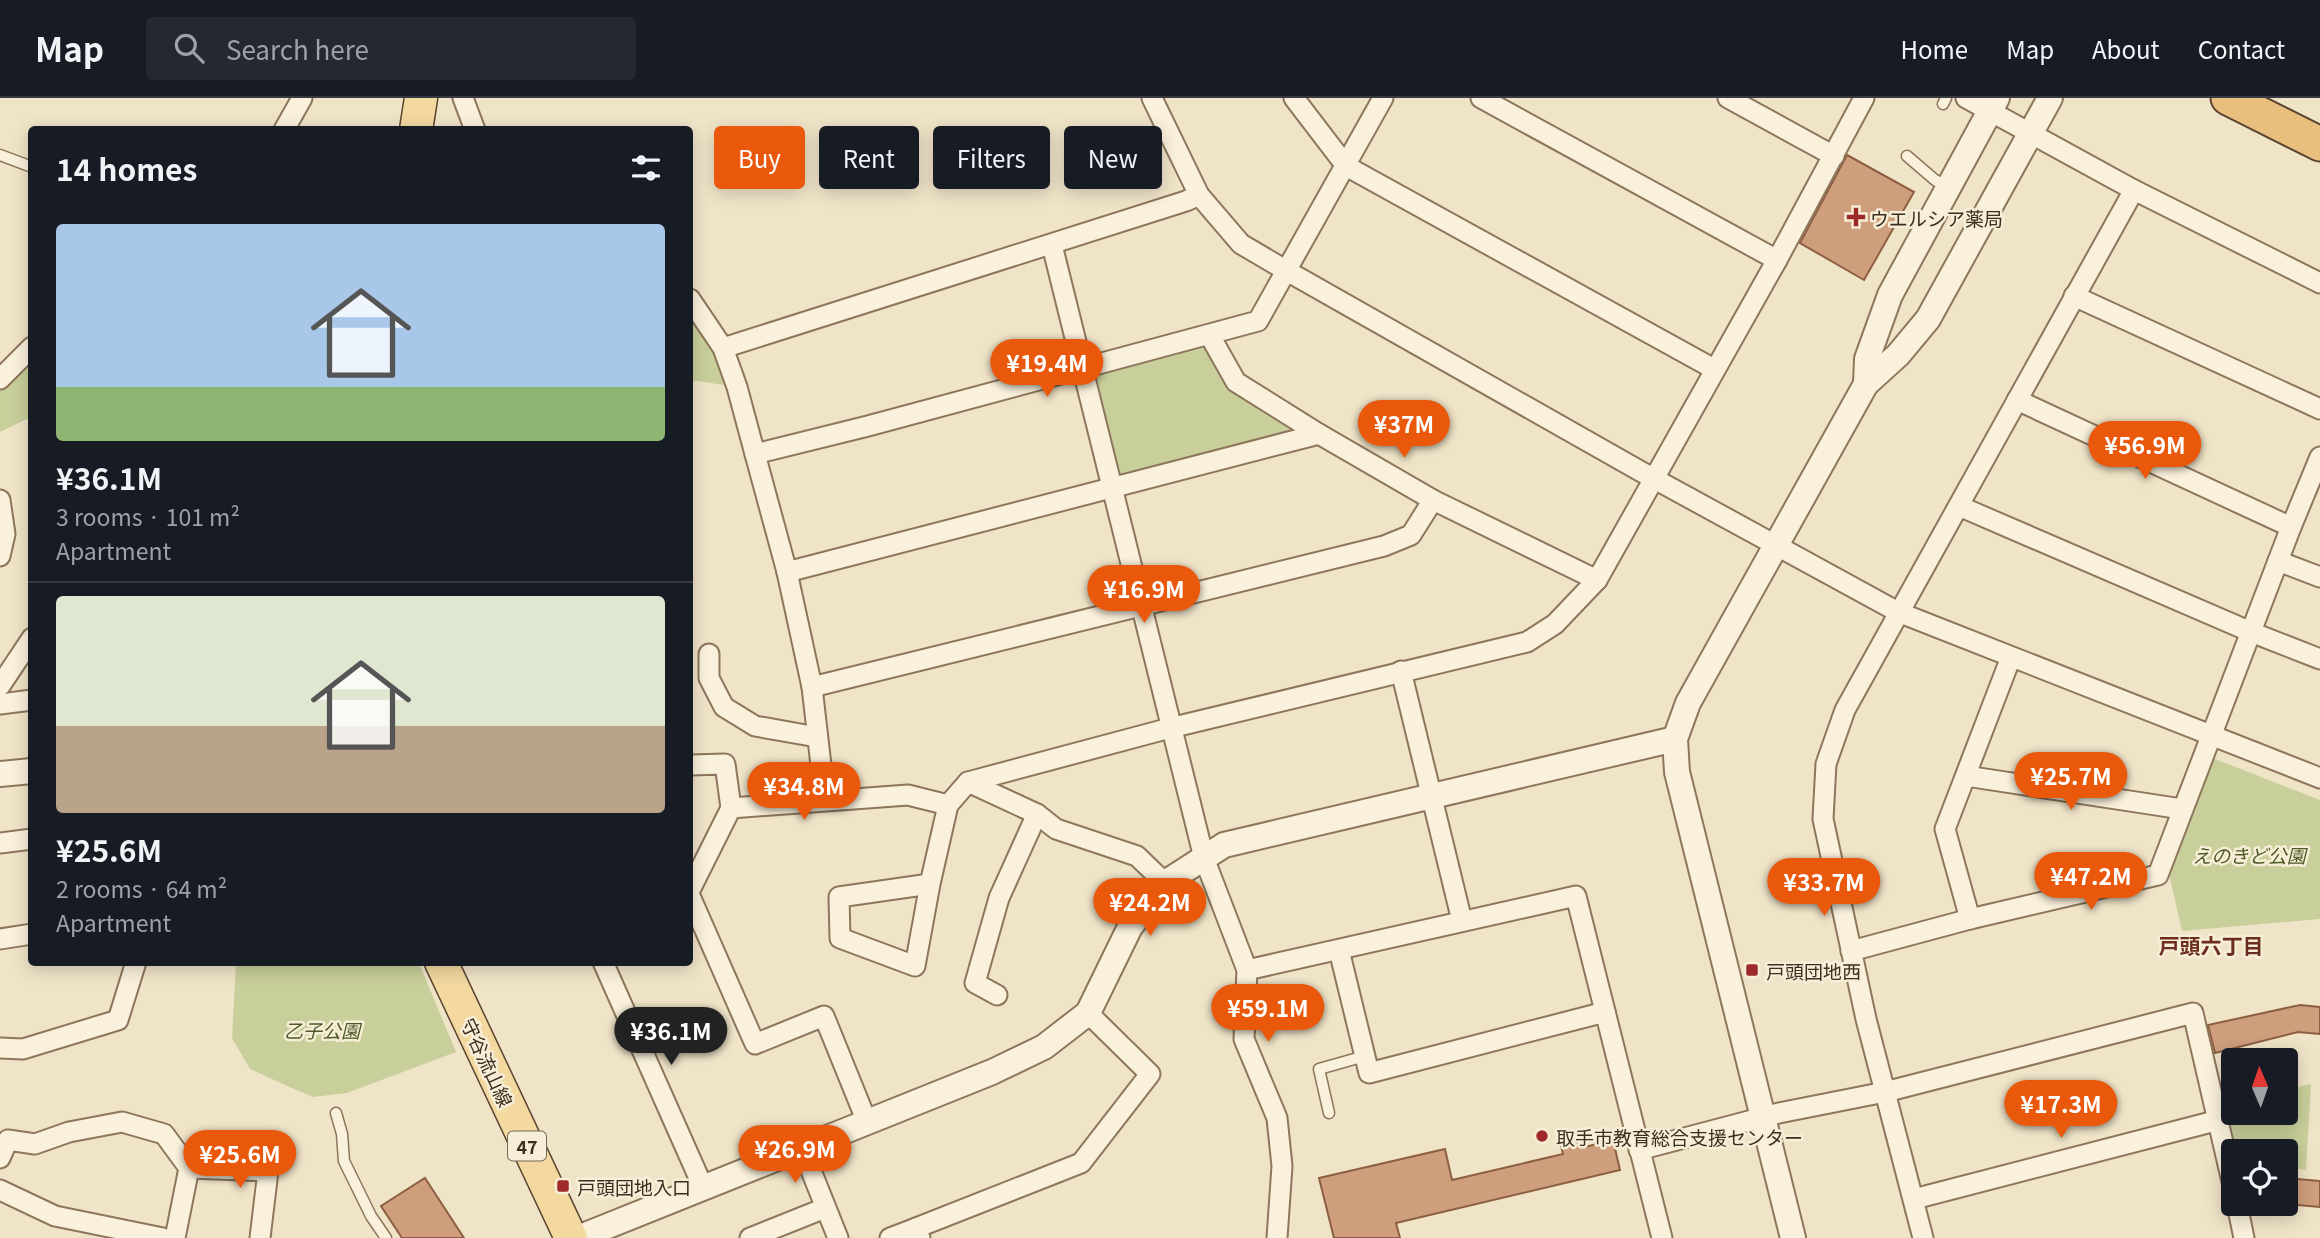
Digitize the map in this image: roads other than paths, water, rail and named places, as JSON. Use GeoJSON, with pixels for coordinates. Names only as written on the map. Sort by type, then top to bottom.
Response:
{"type":"FeatureCollection","features":[{"type":"Feature","properties":{"kind":"highway"},"geometry":{"type":"LineString","coordinates":[[2228,98],[2320,144]]}},
{"type":"Feature","properties":{"kind":"highway"},"geometry":{"type":"LineString","coordinates":[[2278,98],[2320,119]]}},
{"type":"Feature","properties":{"kind":"main road"},"geometry":{"type":"LineString","coordinates":[[417,126],[421,98]]}},
{"type":"Feature","properties":{"kind":"main road","name":"守谷流山線"},"geometry":{"type":"LineString","coordinates":[[443,966],[571,1238]]}},
{"type":"Feature","properties":{"kind":"street"},"geometry":{"type":"LineString","coordinates":[[286,126],[302,98]]}},
{"type":"Feature","properties":{"kind":"street"},"geometry":{"type":"LineString","coordinates":[[463,98],[474,126]]}},
{"type":"Feature","properties":{"kind":"street"},"geometry":{"type":"LineString","coordinates":[[1152,98],[1199,195],[1241,244],[1287,271],[1654,479],[1898,612],[2320,778]]}},
{"type":"Feature","properties":{"kind":"street"},"geometry":{"type":"LineString","coordinates":[[1294,98],[1346,166],[1714,369]]}},
{"type":"Feature","properties":{"kind":"street"},"geometry":{"type":"LineString","coordinates":[[755,454],[1210,336],[1258,321],[1383,98]]}},
{"type":"Feature","properties":{"kind":"street"},"geometry":{"type":"LineString","coordinates":[[1481,98],[1777,260]]}},
{"type":"Feature","properties":{"kind":"street"},"geometry":{"type":"LineString","coordinates":[[1728,98],[1833,156]]}},
{"type":"Feature","properties":{"kind":"street"},"geometry":{"type":"LineString","coordinates":[[930,884],[839,897],[840,938],[915,965],[948,805],[968,782],[1170,728],[1528,642],[1555,624],[1597,580],[1777,260],[1864,98]]}},
{"type":"Feature","properties":{"kind":"street"},"geometry":{"type":"LineString","coordinates":[[1966,98],[1994,104],[2031,133],[2134,190],[2320,283]]}},
{"type":"Feature","properties":{"kind":"street"},"geometry":{"type":"LineString","coordinates":[[1793,1238],[1677,772],[1675,739],[1688,703],[1866,384],[1898,355],[1928,319],[2050,98]]}},
{"type":"Feature","properties":{"kind":"street"},"geometry":{"type":"LineString","coordinates":[[1866,384],[1867,359],[1890,295],[1994,104]]}},
{"type":"Feature","properties":{"kind":"street"},"geometry":{"type":"LineString","coordinates":[[1923,1238],[1851,951],[1823,819],[1826,764],[1845,709],[2134,190]]}},
{"type":"Feature","properties":{"kind":"street"},"geometry":{"type":"LineString","coordinates":[[723,348],[1052,246],[1199,195]]}},
{"type":"Feature","properties":{"kind":"street"},"geometry":{"type":"LineString","coordinates":[[1052,246],[1204,858],[1247,970],[1244,1039],[1277,1118],[1281,1154],[1276,1238]]}},
{"type":"Feature","properties":{"kind":"street"},"geometry":{"type":"LineString","coordinates":[[2074,296],[2320,409]]}},
{"type":"Feature","properties":{"kind":"street"},"geometry":{"type":"LineString","coordinates":[[693,303],[723,348],[737,387],[787,572],[812,687],[825,800]]}},
{"type":"Feature","properties":{"kind":"street"},"geometry":{"type":"LineString","coordinates":[[1210,336],[1236,382],[1319,435],[1433,500],[1597,580]]}},
{"type":"Feature","properties":{"kind":"street"},"geometry":{"type":"LineString","coordinates":[[0,379],[28,351]]}},
{"type":"Feature","properties":{"kind":"street"},"geometry":{"type":"LineString","coordinates":[[2017,400],[2291,527]]}},
{"type":"Feature","properties":{"kind":"street"},"geometry":{"type":"LineString","coordinates":[[787,572],[1319,435]]}},
{"type":"Feature","properties":{"kind":"street"},"geometry":{"type":"LineString","coordinates":[[1851,951],[1970,919],[2158,875],[2291,527],[2313,492],[2320,457]]}},
{"type":"Feature","properties":{"kind":"street"},"geometry":{"type":"LineString","coordinates":[[0,500],[5,534],[0,556]]}},
{"type":"Feature","properties":{"kind":"street"},"geometry":{"type":"LineString","coordinates":[[812,687],[1384,546],[1411,535],[1433,500]]}},
{"type":"Feature","properties":{"kind":"street"},"geometry":{"type":"LineString","coordinates":[[1959,506],[2320,659]]}},
{"type":"Feature","properties":{"kind":"street"},"geometry":{"type":"LineString","coordinates":[[2278,561],[2320,577]]}},
{"type":"Feature","properties":{"kind":"street"},"geometry":{"type":"LineString","coordinates":[[0,686],[28,644]]}},
{"type":"Feature","properties":{"kind":"street"},"geometry":{"type":"LineString","coordinates":[[709,654],[709,678],[724,707],[755,726],[817,737]]}},
{"type":"Feature","properties":{"kind":"street"},"geometry":{"type":"LineString","coordinates":[[1970,919],[1945,829],[2011,657]]}},
{"type":"Feature","properties":{"kind":"street"},"geometry":{"type":"LineString","coordinates":[[1401,671],[1462,922]]}},
{"type":"Feature","properties":{"kind":"street"},"geometry":{"type":"LineString","coordinates":[[0,704],[28,700]]}},
{"type":"Feature","properties":{"kind":"street"},"geometry":{"type":"LineString","coordinates":[[578,1238],[992,1072],[1044,1047],[1088,1013],[1130,927],[1165,883],[1224,845],[1675,739]]}},
{"type":"Feature","properties":{"kind":"street"},"geometry":{"type":"LineString","coordinates":[[693,765],[725,764],[732,808],[693,884]]}},
{"type":"Feature","properties":{"kind":"street"},"geometry":{"type":"LineString","coordinates":[[0,774],[28,771]]}},
{"type":"Feature","properties":{"kind":"street"},"geometry":{"type":"LineString","coordinates":[[1966,776],[2182,809]]}},
{"type":"Feature","properties":{"kind":"street"},"geometry":{"type":"LineString","coordinates":[[968,782],[1037,814],[1056,829],[1137,856],[1165,883]]}},
{"type":"Feature","properties":{"kind":"street"},"geometry":{"type":"LineString","coordinates":[[732,808],[908,796],[948,805]]}},
{"type":"Feature","properties":{"kind":"street"},"geometry":{"type":"LineString","coordinates":[[996,995],[975,983],[999,898],[1037,814]]}},
{"type":"Feature","properties":{"kind":"street"},"geometry":{"type":"LineString","coordinates":[[0,843],[28,840]]}},
{"type":"Feature","properties":{"kind":"street"},"geometry":{"type":"LineString","coordinates":[[1247,970],[1576,896],[1662,1238]]}},
{"type":"Feature","properties":{"kind":"street"},"geometry":{"type":"LineString","coordinates":[[693,903],[755,1044],[824,1016],[867,1122]]}},
{"type":"Feature","properties":{"kind":"street"},"geometry":{"type":"LineString","coordinates":[[0,939],[28,935]]}},
{"type":"Feature","properties":{"kind":"street"},"geometry":{"type":"LineString","coordinates":[[1339,950],[1369,1073],[1605,1012]]}},
{"type":"Feature","properties":{"kind":"street"},"geometry":{"type":"LineString","coordinates":[[0,1048],[23,1049],[118,1020],[135,966]]}},
{"type":"Feature","properties":{"kind":"street"},"geometry":{"type":"LineString","coordinates":[[605,966],[703,1187]]}},
{"type":"Feature","properties":{"kind":"street"},"geometry":{"type":"LineString","coordinates":[[890,1238],[918,1233],[1081,1163],[1150,1074],[1088,1013]]}},
{"type":"Feature","properties":{"kind":"street"},"geometry":{"type":"LineString","coordinates":[[1639,1150],[1762,1117],[1885,1092],[2193,1013],[2222,1139]]}},
{"type":"Feature","properties":{"kind":"street"},"geometry":{"type":"LineString","coordinates":[[1914,1199],[2218,1119]]}},
{"type":"Feature","properties":{"kind":"street"},"geometry":{"type":"LineString","coordinates":[[0,1158],[8,1140],[34,1144],[69,1132],[121,1122],[163,1134],[189,1168],[175,1238]]}},
{"type":"Feature","properties":{"kind":"street"},"geometry":{"type":"LineString","coordinates":[[802,1148],[838,1238]]}},
{"type":"Feature","properties":{"kind":"street"},"geometry":{"type":"LineString","coordinates":[[189,1168],[268,1171],[260,1238]]}},
{"type":"Feature","properties":{"kind":"street"},"geometry":{"type":"LineString","coordinates":[[0,1189],[55,1216],[163,1238]]}},
{"type":"Feature","properties":{"kind":"street"},"geometry":{"type":"LineString","coordinates":[[750,1238],[825,1208]]}},
{"type":"Feature","properties":{"kind":"street"},"geometry":{"type":"LineString","coordinates":[[2239,1216],[2244,1238]]}},
{"type":"Feature","properties":{"kind":"lane"},"geometry":{"type":"LineString","coordinates":[[0,155],[28,166]]}},
{"type":"Feature","properties":{"kind":"lane"},"geometry":{"type":"LineString","coordinates":[[1907,156],[1914,159],[1935,180],[1948,187]]}},
{"type":"Feature","properties":{"kind":"lane"},"geometry":{"type":"LineString","coordinates":[[1329,1112],[1319,1069],[1365,1056]]}},
{"type":"Feature","properties":{"kind":"lane"},"geometry":{"type":"LineString","coordinates":[[336,1113],[342,1134],[344,1161],[371,1216],[386,1238]]}},
{"type":"Feature","properties":{"kind":"place","name":"ウエルシア薬局"},"geometry":{"type":"Point","coordinates":[1856,217]}},
{"type":"Feature","properties":{"kind":"place","name":"戸頭団地西"},"geometry":{"type":"Point","coordinates":[1752,970]}},
{"type":"Feature","properties":{"kind":"place","name":"取手市教育総合支援センター"},"geometry":{"type":"Point","coordinates":[1542,1136]}},
{"type":"Feature","properties":{"kind":"place","name":"戸頭団地入口"},"geometry":{"type":"Point","coordinates":[563,1186]}},
{"type":"Feature","properties":{"kind":"district","name":"戸頭六丁目"},"geometry":{"type":"Point","coordinates":[2211,945]}},
{"type":"Feature","properties":{"kind":"park label","name":"えのきど公園"},"geometry":{"type":"Point","coordinates":[2249,854]}},
{"type":"Feature","properties":{"kind":"park label","name":"乙子公園"},"geometry":{"type":"Point","coordinates":[322,1029]}}]}
